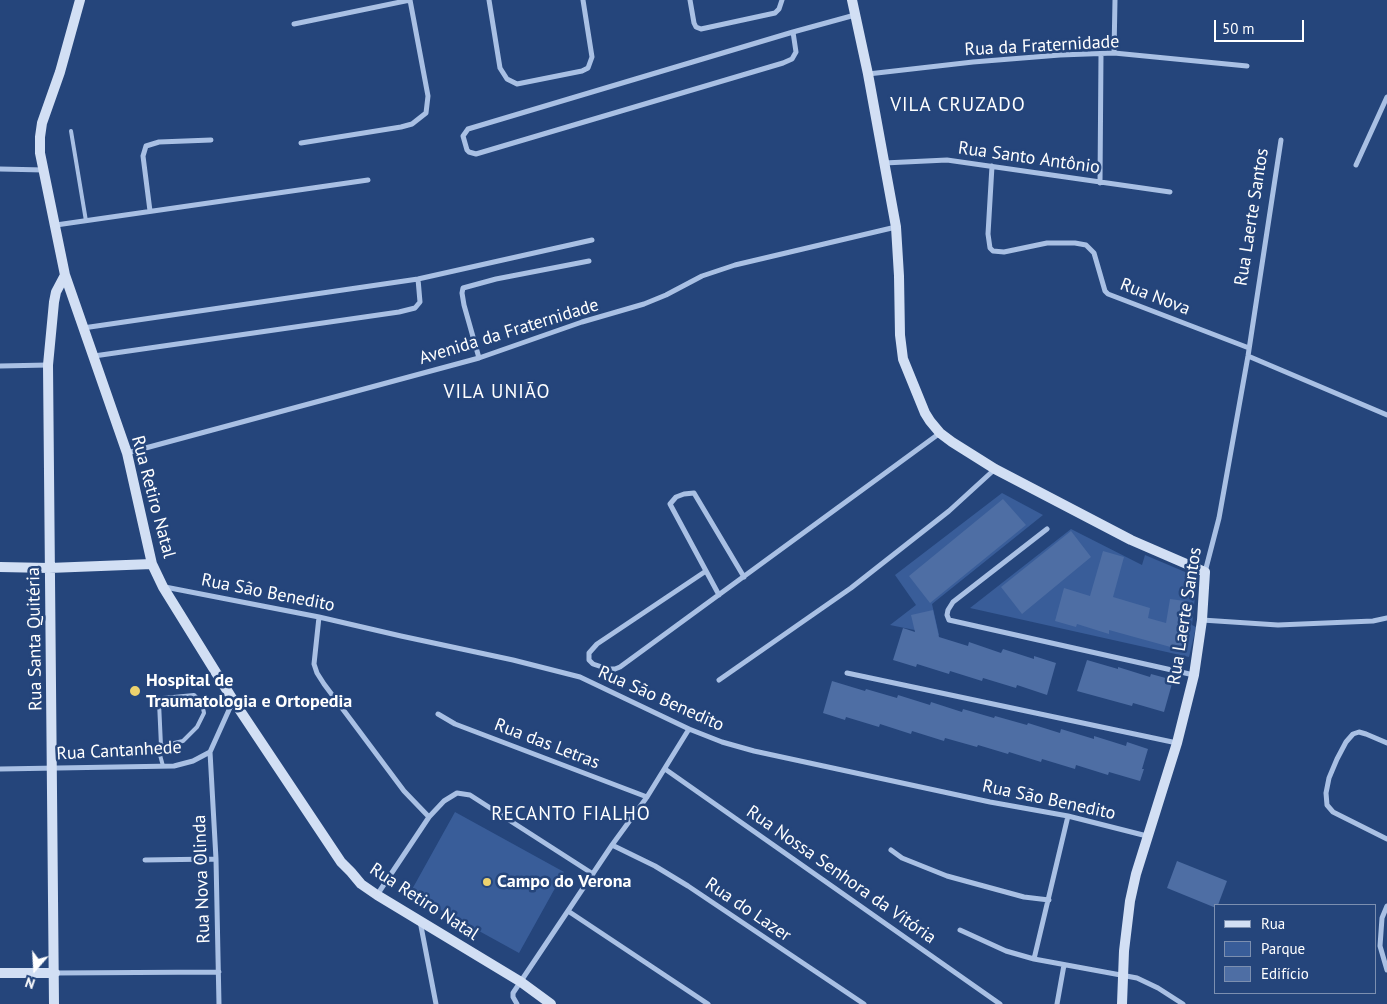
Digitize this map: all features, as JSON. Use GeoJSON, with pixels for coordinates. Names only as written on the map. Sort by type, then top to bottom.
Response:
{"type":"FeatureCollection","features":[{"type":"Feature","properties":{"kind":"street","name":"Rua Retiro Natal"},"geometry":{"type":"LineString","coordinates":[[80,0],[60,72],[42,123],[40,145],[65,275],[127,453],[152,564],[163,587],[233,700],[342,862],[362,884],[377,895],[521,982],[551,1004]]}},
{"type":"Feature","properties":{"kind":"street"},"geometry":{"type":"LineString","coordinates":[[294,24],[410,0],[428,96],[426,113],[412,124],[301,143]]}},
{"type":"Feature","properties":{"kind":"street"},"geometry":{"type":"LineString","coordinates":[[489,0],[500,68],[507,79],[518,84],[582,71],[588,68],[592,57],[583,0]]}},
{"type":"Feature","properties":{"kind":"street"},"geometry":{"type":"LineString","coordinates":[[690,0],[694,23],[696,27],[701,29],[775,13],[779,9],[782,0]]}},
{"type":"Feature","properties":{"kind":"street"},"geometry":{"type":"LineString","coordinates":[[852,0],[868,74],[896,227],[900,335],[903,359],[925,413],[940,434],[963,451],[1131,540],[1205,572]]}},
{"type":"Feature","properties":{"kind":"street"},"geometry":{"type":"LineString","coordinates":[[1114,53],[1115,0]]}},
{"type":"Feature","properties":{"kind":"street"},"geometry":{"type":"LineString","coordinates":[[792,32],[796,52],[792,59],[783,63],[476,154],[467,150],[463,136],[468,130],[792,32],[855,15]]}},
{"type":"Feature","properties":{"kind":"street","name":"Rua da Fraternidade"},"geometry":{"type":"LineString","coordinates":[[868,74],[992,60],[1114,53],[1246,66]]}},
{"type":"Feature","properties":{"kind":"street"},"geometry":{"type":"LineString","coordinates":[[1100,183],[1101,54]]}},
{"type":"Feature","properties":{"kind":"street"},"geometry":{"type":"LineString","coordinates":[[1356,165],[1387,97]]}},
{"type":"Feature","properties":{"kind":"street"},"geometry":{"type":"LineString","coordinates":[[150,212],[143,156],[146,146],[159,142],[211,140]]}},
{"type":"Feature","properties":{"kind":"street","name":"Rua Laerte Santos"},"geometry":{"type":"LineString","coordinates":[[1122,1004],[1122,976],[1130,901],[1147,836],[1177,743],[1194,674],[1202,620],[1205,572],[1219,518],[1248,356],[1281,140]]}},
{"type":"Feature","properties":{"kind":"street","name":"Rua Santo Antônio"},"geometry":{"type":"LineString","coordinates":[[884,163],[947,160],[1170,192]]}},
{"type":"Feature","properties":{"kind":"street","name":"Rua Nova"},"geometry":{"type":"LineString","coordinates":[[992,166],[988,234],[990,248],[993,251],[1004,252],[1047,244],[1075,243],[1086,245],[1094,253],[1105,292],[1108,294],[1249,348]]}},
{"type":"Feature","properties":{"kind":"street"},"geometry":{"type":"LineString","coordinates":[[0,169],[44,170]]}},
{"type":"Feature","properties":{"kind":"street"},"geometry":{"type":"LineString","coordinates":[[56,225],[368,180]]}},
{"type":"Feature","properties":{"kind":"street","name":"Avenida da Fraternidade"},"geometry":{"type":"LineString","coordinates":[[127,453],[478,358],[582,322],[644,304],[702,276],[735,265],[896,227]]}},
{"type":"Feature","properties":{"kind":"street"},"geometry":{"type":"LineString","coordinates":[[83,328],[418,280],[592,240]]}},
{"type":"Feature","properties":{"kind":"street"},"geometry":{"type":"LineString","coordinates":[[478,358],[464,305],[463,288],[496,279],[589,261]]}},
{"type":"Feature","properties":{"kind":"street","name":"Rua Santa Quitéria"},"geometry":{"type":"LineString","coordinates":[[54,1004],[48,365],[54,302],[56,292],[65,275]]}},
{"type":"Feature","properties":{"kind":"street"},"geometry":{"type":"LineString","coordinates":[[94,356],[399,312],[415,308],[420,302],[418,280]]}},
{"type":"Feature","properties":{"kind":"street"},"geometry":{"type":"LineString","coordinates":[[1248,356],[1387,415]]}},
{"type":"Feature","properties":{"kind":"street"},"geometry":{"type":"LineString","coordinates":[[0,366],[48,365]]}},
{"type":"Feature","properties":{"kind":"street"},"geometry":{"type":"LineString","coordinates":[[706,571],[597,644],[589,653],[589,660],[602,668],[615,669],[620,667],[940,434]]}},
{"type":"Feature","properties":{"kind":"street"},"geometry":{"type":"LineString","coordinates":[[719,680],[850,588],[948,510],[995,469]]}},
{"type":"Feature","properties":{"kind":"street"},"geometry":{"type":"LineString","coordinates":[[719,595],[670,504],[676,497],[694,492],[744,577]]}},
{"type":"Feature","properties":{"kind":"street"},"geometry":{"type":"LineString","coordinates":[[1047,529],[953,602],[948,610],[949,620],[1194,674]]}},
{"type":"Feature","properties":{"kind":"street"},"geometry":{"type":"LineString","coordinates":[[0,567],[50,568],[152,564]]}},
{"type":"Feature","properties":{"kind":"street","name":"Rua São Benedito"},"geometry":{"type":"LineString","coordinates":[[163,587],[319,616],[513,660],[580,677],[690,729],[754,752],[990,802],[1068,816],[1147,836]]}},
{"type":"Feature","properties":{"kind":"street"},"geometry":{"type":"LineString","coordinates":[[319,616],[314,664],[317,673],[404,791],[429,817]]}},
{"type":"Feature","properties":{"kind":"street"},"geometry":{"type":"LineString","coordinates":[[1202,620],[1278,625],[1373,621],[1387,618]]}},
{"type":"Feature","properties":{"kind":"street"},"geometry":{"type":"LineString","coordinates":[[847,674],[1177,743]]}},
{"type":"Feature","properties":{"kind":"street"},"geometry":{"type":"LineString","coordinates":[[210,752],[233,700]]}},
{"type":"Feature","properties":{"kind":"street","name":"Rua das Letras"},"geometry":{"type":"LineString","coordinates":[[438,714],[456,724],[647,797]]}},
{"type":"Feature","properties":{"kind":"street"},"geometry":{"type":"LineString","coordinates":[[516,1004],[513,993],[612,845],[647,797],[690,729]]}},
{"type":"Feature","properties":{"kind":"street"},"geometry":{"type":"LineString","coordinates":[[1387,743],[1359,732],[1353,734],[1346,742],[1337,759],[1329,778],[1326,793],[1327,805],[1333,812],[1387,839]]}},
{"type":"Feature","properties":{"kind":"street","name":"Rua Cantanhede"},"geometry":{"type":"LineString","coordinates":[[0,769],[174,766],[193,761],[210,752]]}},
{"type":"Feature","properties":{"kind":"street","name":"Rua Nova Olinda"},"geometry":{"type":"LineString","coordinates":[[210,752],[216,859],[219,1004]]}},
{"type":"Feature","properties":{"kind":"street","name":"Rua Nossa Senhora da Vitória"},"geometry":{"type":"LineString","coordinates":[[665,769],[1000,1004]]}},
{"type":"Feature","properties":{"kind":"street"},"geometry":{"type":"LineString","coordinates":[[377,895],[429,817],[444,801],[458,793],[470,795],[593,874]]}},
{"type":"Feature","properties":{"kind":"street"},"geometry":{"type":"LineString","coordinates":[[1034,959],[1068,816]]}},
{"type":"Feature","properties":{"kind":"street","name":"Rua do Lazer"},"geometry":{"type":"LineString","coordinates":[[612,845],[655,866],[688,886],[864,1004]]}},
{"type":"Feature","properties":{"kind":"street"},"geometry":{"type":"LineString","coordinates":[[891,850],[902,858],[947,876],[1024,897],[1049,900]]}},
{"type":"Feature","properties":{"kind":"street"},"geometry":{"type":"LineString","coordinates":[[145,860],[216,859]]}},
{"type":"Feature","properties":{"kind":"street"},"geometry":{"type":"LineString","coordinates":[[1387,906],[1382,918],[1380,946],[1387,970]]}},
{"type":"Feature","properties":{"kind":"street"},"geometry":{"type":"LineString","coordinates":[[568,911],[708,1004]]}},
{"type":"Feature","properties":{"kind":"street"},"geometry":{"type":"LineString","coordinates":[[420,921],[436,1004]]}},
{"type":"Feature","properties":{"kind":"street"},"geometry":{"type":"LineString","coordinates":[[960,930],[1006,951],[1034,959],[1137,978],[1158,988],[1183,1004]]}},
{"type":"Feature","properties":{"kind":"street"},"geometry":{"type":"LineString","coordinates":[[1057,1004],[1064,965]]}},
{"type":"Feature","properties":{"kind":"street"},"geometry":{"type":"LineString","coordinates":[[0,973],[218,972]]}},
{"type":"Feature","properties":{"kind":"lane"},"geometry":{"type":"LineString","coordinates":[[71,131],[86,221]]}},
{"type":"Feature","properties":{"kind":"lane"},"geometry":{"type":"LineString","coordinates":[[161,746],[183,741],[197,727],[204,712],[202,703],[194,695],[163,698],[158,702],[162,766]]}},
{"type":"Feature","properties":{"kind":"green space"},"geometry":{"type":"Polygon","coordinates":[[[1002,493],[1043,515],[932,604],[939,635],[890,625],[916,605],[895,575],[1002,493]]]}},
{"type":"Feature","properties":{"kind":"green space"},"geometry":{"type":"Polygon","coordinates":[[[1071,529],[1142,565],[1145,555],[1197,577],[1192,625],[1196,627],[1189,657],[970,608],[1071,529]]]}},
{"type":"Feature","properties":{"kind":"green space","name":"Campo do Verona"},"geometry":{"type":"Polygon","coordinates":[[[455,812],[564,872],[519,953],[410,893],[455,812]]]}},
{"type":"Feature","properties":{"kind":"building"},"geometry":{"type":"Polygon","coordinates":[[[1003,499],[1026,525],[930,603],[909,576],[1003,499]]]}},
{"type":"Feature","properties":{"kind":"building"},"geometry":{"type":"Polygon","coordinates":[[[1071,531],[1091,557],[1022,614],[1001,587],[1071,531]]]}},
{"type":"Feature","properties":{"kind":"building"},"geometry":{"type":"Polygon","coordinates":[[[1103,551],[1124,557],[1113,597],[1150,608],[1148,618],[1166,623],[1170,599],[1185,601],[1180,626],[1191,629],[1185,651],[1109,630],[1109,634],[1077,624],[1076,627],[1055,621],[1064,588],[1090,596],[1103,551]]]}},
{"type":"Feature","properties":{"kind":"building"},"geometry":{"type":"Polygon","coordinates":[[[933,610],[939,637],[968,646],[969,642],[1001,653],[1003,649],[1034,659],[1034,656],[1056,663],[1047,695],[1017,685],[1016,688],[983,678],[982,681],[950,671],[949,674],[917,664],[916,667],[893,660],[903,628],[915,632],[911,615],[933,610]]]}},
{"type":"Feature","properties":{"kind":"building"},"geometry":{"type":"Polygon","coordinates":[[[1087,660],[1150,677],[1151,674],[1173,680],[1164,712],[1133,703],[1132,706],[1077,691],[1087,660]]]}},
{"type":"Feature","properties":{"kind":"building"},"geometry":{"type":"Polygon","coordinates":[[[832,681],[897,698],[898,695],[930,705],[931,702],[962,712],[963,709],[994,718],[995,716],[1027,725],[1028,723],[1060,733],[1061,729],[1094,739],[1094,736],[1126,746],[1127,742],[1148,749],[1142,769],[1144,769],[1140,781],[1109,772],[1108,775],[1076,765],[1075,769],[1042,759],[1041,762],[1009,752],[1008,754],[945,738],[944,741],[912,731],[911,734],[880,724],[879,727],[846,717],[845,720],[823,713],[832,681]]]}},
{"type":"Feature","properties":{"kind":"building"},"geometry":{"type":"Polygon","coordinates":[[[1177,861],[1227,881],[1218,904],[1214,904],[1214,907],[1167,888],[1177,861]]]}},
{"type":"Feature","properties":{"kind":"place","name":"Hospital de Traumatologia e Ortopedia"},"geometry":{"type":"Point","coordinates":[135,691]}},
{"type":"Feature","properties":{"kind":"place","name":"Campo do Verona"},"geometry":{"type":"Point","coordinates":[487,882]}},
{"type":"Feature","properties":{"kind":"district","name":"VILA CRUZADO"},"geometry":{"type":"Point","coordinates":[958,106]}},
{"type":"Feature","properties":{"kind":"district","name":"VILA UNIÃO"},"geometry":{"type":"Point","coordinates":[497,393]}},
{"type":"Feature","properties":{"kind":"district","name":"RECANTO FIALHO"},"geometry":{"type":"Point","coordinates":[571,815]}}]}
